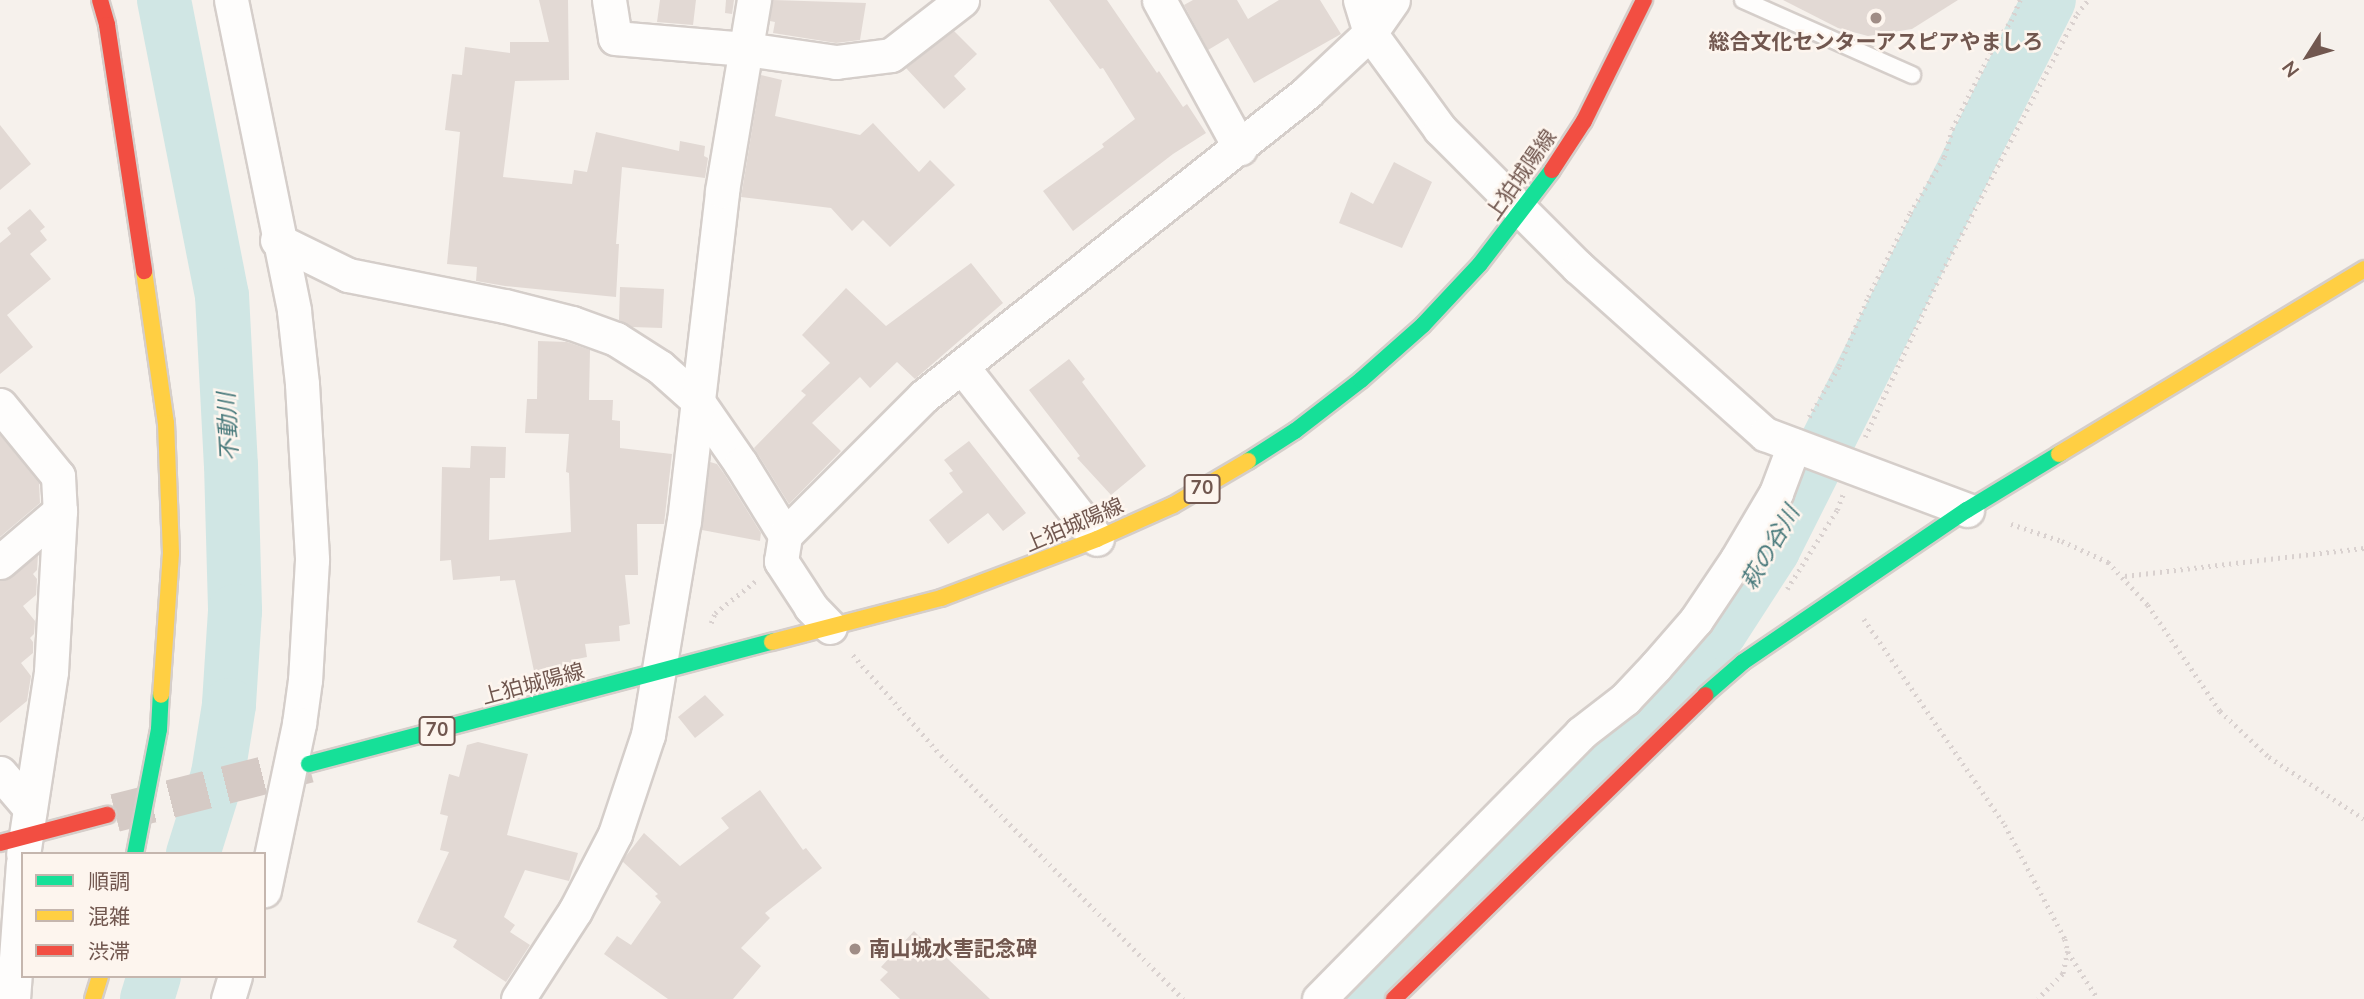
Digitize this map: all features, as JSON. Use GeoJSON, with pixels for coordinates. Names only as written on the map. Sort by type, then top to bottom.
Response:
{"type":"FeatureCollection","features":[{"type":"Feature","properties":{"kind":"street"},"geometry":{"type":"LineString","coordinates":[[100,0],[107,25],[166,423],[169,488],[171,553],[159,729],[135,852]]}},
{"type":"Feature","properties":{"kind":"street"},"geometry":{"type":"LineString","coordinates":[[231,0],[293,311],[299,360],[312,560],[305,680],[299,724],[266,881]]}},
{"type":"Feature","properties":{"kind":"street"},"geometry":{"type":"LineString","coordinates":[[609,0],[615,38],[746,49],[836,62],[891,55],[962,0]]}},
{"type":"Feature","properties":{"kind":"street"},"geometry":{"type":"LineString","coordinates":[[518,999],[575,911],[615,834],[648,735],[684,521],[722,191],[754,0]]}},
{"type":"Feature","properties":{"kind":"street"},"geometry":{"type":"LineString","coordinates":[[1159,0],[1240,148]]}},
{"type":"Feature","properties":{"kind":"street"},"geometry":{"type":"LineString","coordinates":[[1360,0],[1370,33],[1440,129],[1577,267],[1765,435],[1967,510]]}},
{"type":"Feature","properties":{"kind":"street"},"geometry":{"type":"LineString","coordinates":[[783,548],[924,396],[963,368],[1307,92],[1370,33],[1393,0]]}},
{"type":"Feature","properties":{"kind":"street","name":"上狛城陽線"},"geometry":{"type":"LineString","coordinates":[[309,764],[564,699],[657,671],[963,590],[1097,539],[1173,505],[1224,477],[1340,398],[1443,305],[1523,210],[1584,121],[1644,0]]}},
{"type":"Feature","properties":{"kind":"street"},"geometry":{"type":"LineString","coordinates":[[277,240],[348,275],[505,306],[572,323],[616,339],[660,367],[696,399],[741,464],[811,607],[830,627]]}},
{"type":"Feature","properties":{"kind":"street"},"geometry":{"type":"LineString","coordinates":[[1394,999],[1695,703],[1743,662],[1967,510],[2364,269]]}},
{"type":"Feature","properties":{"kind":"street"},"geometry":{"type":"LineString","coordinates":[[963,368],[1097,539]]}},
{"type":"Feature","properties":{"kind":"street"},"geometry":{"type":"LineString","coordinates":[[0,405],[58,476],[60,511],[51,672],[20,841],[8,963],[13,999]]}},
{"type":"Feature","properties":{"kind":"street"},"geometry":{"type":"LineString","coordinates":[[1319,999],[1581,733],[1625,699],[1696,620],[1737,559],[1776,493],[1799,447]]}},
{"type":"Feature","properties":{"kind":"street"},"geometry":{"type":"LineString","coordinates":[[0,562],[60,511]]}},
{"type":"Feature","properties":{"kind":"street"},"geometry":{"type":"LineString","coordinates":[[0,773],[20,841]]}},
{"type":"Feature","properties":{"kind":"street"},"geometry":{"type":"LineString","coordinates":[[20,841],[107,815]]}},
{"type":"Feature","properties":{"kind":"street"},"geometry":{"type":"LineString","coordinates":[[93,999],[99,978]]}},
{"type":"Feature","properties":{"kind":"street"},"geometry":{"type":"LineString","coordinates":[[228,999],[234,978]]}},
{"type":"Feature","properties":{"kind":"lane"},"geometry":{"type":"LineString","coordinates":[[1742,0],[1912,75]]}},
{"type":"Feature","properties":{"kind":"path"},"geometry":{"type":"LineString","coordinates":[[1799,447],[1824,387],[1839,366],[1868,298],[1910,213],[1944,157],[1952,129],[2020,0]]}},
{"type":"Feature","properties":{"kind":"path"},"geometry":{"type":"LineString","coordinates":[[1784,594],[1837,510],[1847,465],[1942,272],[2077,14],[2088,0]]}},
{"type":"Feature","properties":{"kind":"path"},"geometry":{"type":"LineString","coordinates":[[1967,510],[2062,541],[2108,562],[2148,605],[2220,711],[2269,757],[2364,819]]}},
{"type":"Feature","properties":{"kind":"path"},"geometry":{"type":"LineString","coordinates":[[716,655],[709,628],[715,613],[783,548]]}},
{"type":"Feature","properties":{"kind":"path"},"geometry":{"type":"LineString","coordinates":[[2124,577],[2364,548]]}},
{"type":"Feature","properties":{"kind":"path"},"geometry":{"type":"LineString","coordinates":[[1846,592],[2005,825],[2068,951],[2098,999]]}},
{"type":"Feature","properties":{"kind":"path"},"geometry":{"type":"LineString","coordinates":[[830,627],[941,755],[1183,999]]}},
{"type":"Feature","properties":{"kind":"path"},"geometry":{"type":"LineString","coordinates":[[2038,999],[2063,974],[2068,951]]}},
{"type":"Feature","properties":{"kind":"building"},"geometry":{"type":"Polygon","coordinates":[[[539,0],[568,0],[569,80],[515,81],[503,177],[572,184],[574,170],[587,172],[596,132],[679,151],[680,141],[705,146],[704,156],[708,158],[705,178],[622,167],[616,244],[619,244],[616,297],[476,281],[477,267],[447,264],[460,132],[445,130],[452,74],[462,75],[465,47],[510,53],[510,42],[549,42],[539,0]]]}},
{"type":"Feature","properties":{"kind":"building"},"geometry":{"type":"Polygon","coordinates":[[[660,0],[696,0],[693,25],[657,22],[660,0]]]}},
{"type":"Feature","properties":{"kind":"building"},"geometry":{"type":"Polygon","coordinates":[[[726,0],[734,0],[732,14],[725,13],[726,0]]]}},
{"type":"Feature","properties":{"kind":"building"},"geometry":{"type":"Polygon","coordinates":[[[773,0],[866,3],[860,40],[836,43],[773,33],[775,22],[770,21],[773,0]]]}},
{"type":"Feature","properties":{"kind":"building"},"geometry":{"type":"Polygon","coordinates":[[[1049,0],[1107,0],[1157,73],[1159,71],[1183,107],[1187,104],[1206,133],[1173,154],[1073,231],[1043,191],[1104,147],[1102,144],[1135,119],[1103,68],[1100,69],[1049,0]]]}},
{"type":"Feature","properties":{"kind":"building"},"geometry":{"type":"Polygon","coordinates":[[[1193,0],[1237,0],[1248,19],[1279,0],[1320,0],[1341,34],[1254,83],[1228,38],[1208,50],[1184,5],[1193,0]]]}},
{"type":"Feature","properties":{"kind":"building","name":"総合文化センターアスピアやましろ"},"geometry":{"type":"Polygon","coordinates":[[[1783,0],[1958,0],[1912,29],[1868,36],[1838,28],[1783,0]]]}},
{"type":"Feature","properties":{"kind":"building"},"geometry":{"type":"Polygon","coordinates":[[[954,31],[977,54],[954,76],[966,89],[944,109],[906,68],[954,31]]]}},
{"type":"Feature","properties":{"kind":"building"},"geometry":{"type":"Polygon","coordinates":[[[761,75],[782,80],[775,116],[860,135],[873,123],[919,172],[930,160],[955,185],[890,247],[863,220],[852,231],[831,208],[741,197],[761,75]]]}},
{"type":"Feature","properties":{"kind":"building"},"geometry":{"type":"Polygon","coordinates":[[[0,125],[31,164],[0,190],[0,125]]]}},
{"type":"Feature","properties":{"kind":"building"},"geometry":{"type":"Polygon","coordinates":[[[1394,162],[1432,182],[1402,248],[1339,223],[1351,192],[1373,204],[1394,162]]]}},
{"type":"Feature","properties":{"kind":"building"},"geometry":{"type":"Polygon","coordinates":[[[30,209],[45,227],[40,231],[47,240],[30,254],[51,279],[7,315],[33,347],[0,374],[0,243],[11,234],[7,228],[30,209]]]}},
{"type":"Feature","properties":{"kind":"building"},"geometry":{"type":"Polygon","coordinates":[[[971,263],[1003,303],[915,379],[897,362],[870,388],[860,377],[812,423],[841,451],[789,504],[754,448],[806,395],[801,391],[830,363],[802,335],[846,288],[886,326],[971,263]]]}},
{"type":"Feature","properties":{"kind":"building"},"geometry":{"type":"Polygon","coordinates":[[[620,287],[664,289],[662,328],[632,327],[619,320],[620,287]]]}},
{"type":"Feature","properties":{"kind":"building"},"geometry":{"type":"Polygon","coordinates":[[[538,341],[567,342],[590,350],[589,400],[613,400],[612,420],[620,421],[620,448],[672,454],[664,524],[637,524],[638,575],[625,575],[630,624],[619,626],[620,641],[585,644],[587,657],[572,660],[574,668],[535,676],[515,580],[500,581],[500,576],[453,580],[451,560],[440,561],[442,467],[470,468],[471,446],[506,447],[505,478],[490,478],[489,540],[571,532],[569,473],[566,472],[569,434],[525,433],[527,399],[537,399],[538,341]]]}},
{"type":"Feature","properties":{"kind":"building"},"geometry":{"type":"Polygon","coordinates":[[[1069,359],[1085,379],[1082,382],[1146,466],[1111,495],[1077,458],[1080,456],[1029,390],[1069,359]]]}},
{"type":"Feature","properties":{"kind":"building"},"geometry":{"type":"Polygon","coordinates":[[[0,435],[39,483],[40,503],[0,537],[0,435]]]}},
{"type":"Feature","properties":{"kind":"building"},"geometry":{"type":"Polygon","coordinates":[[[969,441],[1026,513],[1003,531],[988,513],[948,544],[929,520],[963,492],[949,473],[953,471],[944,460],[969,441]]]}},
{"type":"Feature","properties":{"kind":"building"},"geometry":{"type":"Polygon","coordinates":[[[710,462],[717,464],[725,475],[761,533],[760,541],[702,530],[710,462]]]}},
{"type":"Feature","properties":{"kind":"building"},"geometry":{"type":"Polygon","coordinates":[[[38,555],[37,570],[33,574],[37,579],[36,595],[23,606],[35,621],[34,634],[30,638],[33,642],[33,653],[21,663],[31,676],[27,701],[0,723],[0,581],[12,577],[38,555]]]}},
{"type":"Feature","properties":{"kind":"building"},"geometry":{"type":"Polygon","coordinates":[[[705,695],[724,715],[695,738],[678,717],[705,695]]]}},
{"type":"Feature","properties":{"kind":"building"},"geometry":{"type":"Polygon","coordinates":[[[478,742],[528,754],[507,835],[578,853],[569,881],[525,870],[504,917],[515,925],[510,932],[530,945],[506,982],[453,947],[457,940],[417,922],[449,852],[440,850],[448,816],[440,814],[449,774],[459,777],[467,745],[478,742]]]}},
{"type":"Feature","properties":{"kind":"building"},"geometry":{"type":"Polygon","coordinates":[[[760,790],[803,850],[806,848],[822,868],[765,913],[770,918],[741,948],[761,966],[733,999],[668,999],[604,954],[617,936],[631,945],[661,902],[655,896],[658,894],[622,861],[644,833],[680,866],[729,828],[721,818],[760,790]]]}},
{"type":"Feature","properties":{"kind":"building"},"geometry":{"type":"Polygon","coordinates":[[[914,931],[927,944],[929,941],[990,999],[900,999],[880,980],[888,972],[881,967],[914,931]]]}},
{"type":"Feature","properties":{"kind":"waterway","name":"不動川"},"geometry":{"type":"LineString","coordinates":[[164,0],[222,295],[231,465],[235,611],[229,705],[218,774],[194,852]]}},
{"type":"Feature","properties":{"kind":"waterway","name":"萩の谷川"},"geometry":{"type":"LineString","coordinates":[[1357,999],[1524,828],[1643,718],[1720,632],[1773,550],[2049,0]]}},
{"type":"Feature","properties":{"kind":"waterway","name":"不動川"},"geometry":{"type":"LineString","coordinates":[[147,999],[153,978]]}},
{"type":"Feature","properties":{"kind":"tunnel"},"geometry":{"type":"LineString","coordinates":[[115,813],[309,764]]}},
{"type":"Feature","properties":{"kind":"traffic: fast"},"geometry":{"type":"LineString","coordinates":[[1248,461],[1295,431],[1361,380],[1423,325],[1480,264],[1552,170]]}},
{"type":"Feature","properties":{"kind":"traffic: fast"},"geometry":{"type":"LineString","coordinates":[[1705,695],[1743,662],[1967,510],[2059,454]]}},
{"type":"Feature","properties":{"kind":"traffic: fast"},"geometry":{"type":"LineString","coordinates":[[309,764],[772,642]]}},
{"type":"Feature","properties":{"kind":"traffic: fast"},"geometry":{"type":"LineString","coordinates":[[135,852],[159,729],[161,695]]}},
{"type":"Feature","properties":{"kind":"traffic: slow"},"geometry":{"type":"LineString","coordinates":[[2059,454],[2364,269]]}},
{"type":"Feature","properties":{"kind":"traffic: slow"},"geometry":{"type":"LineString","coordinates":[[144,271],[166,423],[171,553],[161,695]]}},
{"type":"Feature","properties":{"kind":"traffic: slow"},"geometry":{"type":"LineString","coordinates":[[772,642],[941,598],[1097,539],[1173,505],[1248,461]]}},
{"type":"Feature","properties":{"kind":"traffic: slow"},"geometry":{"type":"LineString","coordinates":[[93,999],[99,978]]}},
{"type":"Feature","properties":{"kind":"traffic: jam"},"geometry":{"type":"LineString","coordinates":[[100,0],[107,25],[144,271]]}},
{"type":"Feature","properties":{"kind":"traffic: jam"},"geometry":{"type":"LineString","coordinates":[[1552,170],[1584,121],[1644,0]]}},
{"type":"Feature","properties":{"kind":"traffic: jam"},"geometry":{"type":"LineString","coordinates":[[1394,999],[1705,695]]}},
{"type":"Feature","properties":{"kind":"traffic: jam"},"geometry":{"type":"LineString","coordinates":[[0,843],[107,815]]}},
{"type":"Feature","properties":{"kind":"place","name":"総合文化センターアスピアやましろ"},"geometry":{"type":"Point","coordinates":[1876,18]}},
{"type":"Feature","properties":{"kind":"place","name":"南山城水害記念碑"},"geometry":{"type":"Point","coordinates":[855,949]}}]}
